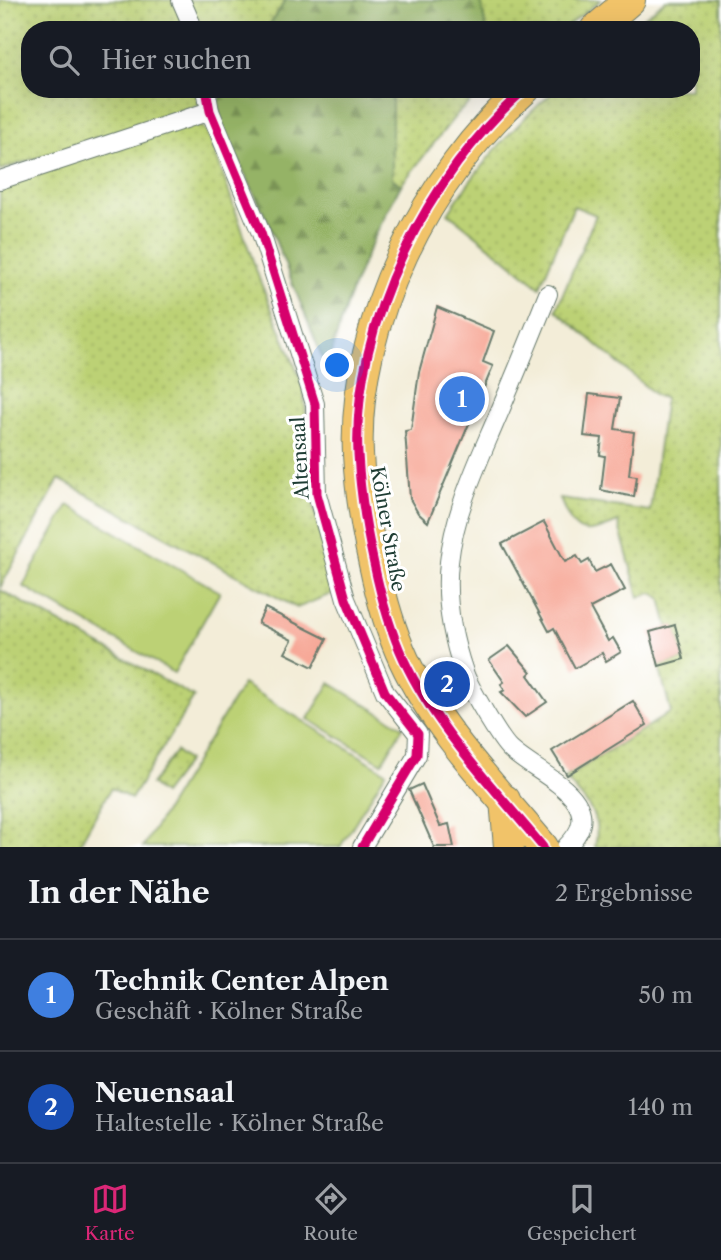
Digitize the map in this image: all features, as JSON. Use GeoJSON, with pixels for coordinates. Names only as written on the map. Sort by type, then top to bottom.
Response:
{"type":"FeatureCollection","features":[{"type":"Feature","properties":{"kind":"main road"},"geometry":{"type":"LineString","coordinates":[[606,21],[630,0]]}},
{"type":"Feature","properties":{"kind":"main road","name":"Kölner Straße"},"geometry":{"type":"LineString","coordinates":[[516,98],[477,137],[447,175],[423,213],[398,265],[381,307],[370,345],[358,452],[366,530],[384,607],[405,662],[446,727],[543,847]]}},
{"type":"Feature","properties":{"kind":"main road"},"geometry":{"type":"LineString","coordinates":[[505,800],[509,847]]}},
{"type":"Feature","properties":{"kind":"street"},"geometry":{"type":"LineString","coordinates":[[181,0],[190,21]]}},
{"type":"Feature","properties":{"kind":"street","name":"Altensaal"},"geometry":{"type":"LineString","coordinates":[[208,98],[210,111],[261,233],[315,404],[317,494],[346,599],[385,692],[418,734],[416,755],[362,847]]}},
{"type":"Feature","properties":{"kind":"street"},"geometry":{"type":"LineString","coordinates":[[0,180],[210,111]]}},
{"type":"Feature","properties":{"kind":"street"},"geometry":{"type":"LineString","coordinates":[[548,294],[454,529],[449,563],[448,605],[464,673],[509,749],[546,772],[581,810],[582,823],[577,836],[566,847]]}},
{"type":"Feature","properties":{"kind":"green space"},"geometry":{"type":"Polygon","coordinates":[[[0,0],[174,0],[183,21],[21,21],[21,98],[197,98],[199,105],[0,170],[0,0]]]}},
{"type":"Feature","properties":{"kind":"green space"},"geometry":{"type":"Polygon","coordinates":[[[187,0],[286,0],[272,21],[196,21],[187,0]]]}},
{"type":"Feature","properties":{"kind":"green space"},"geometry":{"type":"Polygon","coordinates":[[[286,0],[481,0],[484,21],[272,21],[286,0]]]}},
{"type":"Feature","properties":{"kind":"green space"},"geometry":{"type":"Polygon","coordinates":[[[481,0],[601,0],[574,21],[484,21],[481,0]]]}},
{"type":"Feature","properties":{"kind":"green space"},"geometry":{"type":"Polygon","coordinates":[[[666,0],[721,0],[721,847],[595,847],[597,835],[594,817],[586,802],[565,778],[671,712],[659,666],[684,659],[675,626],[668,627],[661,598],[652,593],[639,597],[618,522],[597,530],[582,530],[571,521],[560,499],[650,511],[665,398],[657,396],[556,310],[596,215],[574,206],[540,287],[448,213],[498,147],[547,98],[700,98],[700,21],[640,21],[666,0]]]}},
{"type":"Feature","properties":{"kind":"green space"},"geometry":{"type":"Polygon","coordinates":[[[220,98],[392,98],[392,178],[401,185],[348,299],[328,372],[268,222],[222,127],[217,103],[220,98]]]}},
{"type":"Feature","properties":{"kind":"green space"},"geometry":{"type":"Polygon","coordinates":[[[392,98],[474,98],[457,114],[401,185],[392,178],[392,98]]]}},
{"type":"Feature","properties":{"kind":"green space"},"geometry":{"type":"Polygon","coordinates":[[[189,123],[200,125],[208,132],[260,281],[303,385],[316,517],[336,592],[297,608],[59,479],[0,588],[0,185],[189,123]]]}},
{"type":"Feature","properties":{"kind":"green space"},"geometry":{"type":"Polygon","coordinates":[[[68,505],[220,592],[174,673],[23,586],[68,505]]]}},
{"type":"Feature","properties":{"kind":"green space"},"geometry":{"type":"Polygon","coordinates":[[[0,590],[194,697],[131,799],[111,788],[78,847],[0,847],[0,590]]]}},
{"type":"Feature","properties":{"kind":"green space"},"geometry":{"type":"Polygon","coordinates":[[[330,683],[403,727],[382,763],[308,719],[330,683]]]}},
{"type":"Feature","properties":{"kind":"green space"},"geometry":{"type":"Polygon","coordinates":[[[243,684],[386,772],[340,847],[143,847],[243,684]]]}},
{"type":"Feature","properties":{"kind":"green space"},"geometry":{"type":"Polygon","coordinates":[[[176,751],[188,761],[163,794],[151,784],[176,751]]]}},
{"type":"Feature","properties":{"kind":"building"},"geometry":{"type":"Polygon","coordinates":[[[437,307],[494,331],[483,362],[493,366],[428,522],[418,513],[410,499],[405,431],[411,430],[419,372],[437,307]]]}},
{"type":"Feature","properties":{"kind":"building"},"geometry":{"type":"Polygon","coordinates":[[[589,394],[620,398],[615,429],[634,432],[629,475],[637,476],[634,497],[601,490],[605,456],[600,455],[602,438],[584,436],[589,394]]]}},
{"type":"Feature","properties":{"kind":"building"},"geometry":{"type":"Polygon","coordinates":[[[544,522],[565,562],[577,556],[582,564],[589,560],[595,572],[611,564],[625,590],[590,608],[608,641],[613,638],[621,652],[606,661],[602,653],[575,668],[554,628],[549,631],[502,544],[544,522]]]}},
{"type":"Feature","properties":{"kind":"building"},"geometry":{"type":"Polygon","coordinates":[[[265,608],[327,639],[313,667],[285,653],[292,640],[258,623],[265,608]]]}},
{"type":"Feature","properties":{"kind":"building"},"geometry":{"type":"Polygon","coordinates":[[[675,625],[684,659],[659,666],[650,632],[675,625]]]}},
{"type":"Feature","properties":{"kind":"building"},"geometry":{"type":"Polygon","coordinates":[[[509,646],[531,672],[528,675],[547,702],[525,717],[501,692],[505,690],[501,684],[504,682],[489,660],[509,646]]]}},
{"type":"Feature","properties":{"kind":"building"},"geometry":{"type":"Polygon","coordinates":[[[633,701],[647,725],[567,775],[552,751],[633,701]]]}},
{"type":"Feature","properties":{"kind":"building"},"geometry":{"type":"Polygon","coordinates":[[[422,784],[440,826],[449,824],[454,847],[434,847],[409,790],[422,784]]]}},
{"type":"Feature","properties":{"kind":"cycle path"},"geometry":{"type":"LineString","coordinates":[[208,98],[210,111],[261,233],[315,404],[317,494],[346,599],[385,692],[418,734],[417,755],[362,847]]}},
{"type":"Feature","properties":{"kind":"cycle path"},"geometry":{"type":"LineString","coordinates":[[516,98],[457,163],[428,207],[403,254],[383,303],[368,354],[359,404],[358,454],[368,537],[390,625],[404,660],[449,734],[543,847]]}},
{"type":"Feature","properties":{"kind":"place","name":"Technik Center Alpen"},"geometry":{"type":"Point","coordinates":[462,399]}},
{"type":"Feature","properties":{"kind":"place","name":"Neuensaal"},"geometry":{"type":"Point","coordinates":[447,684]}}]}
